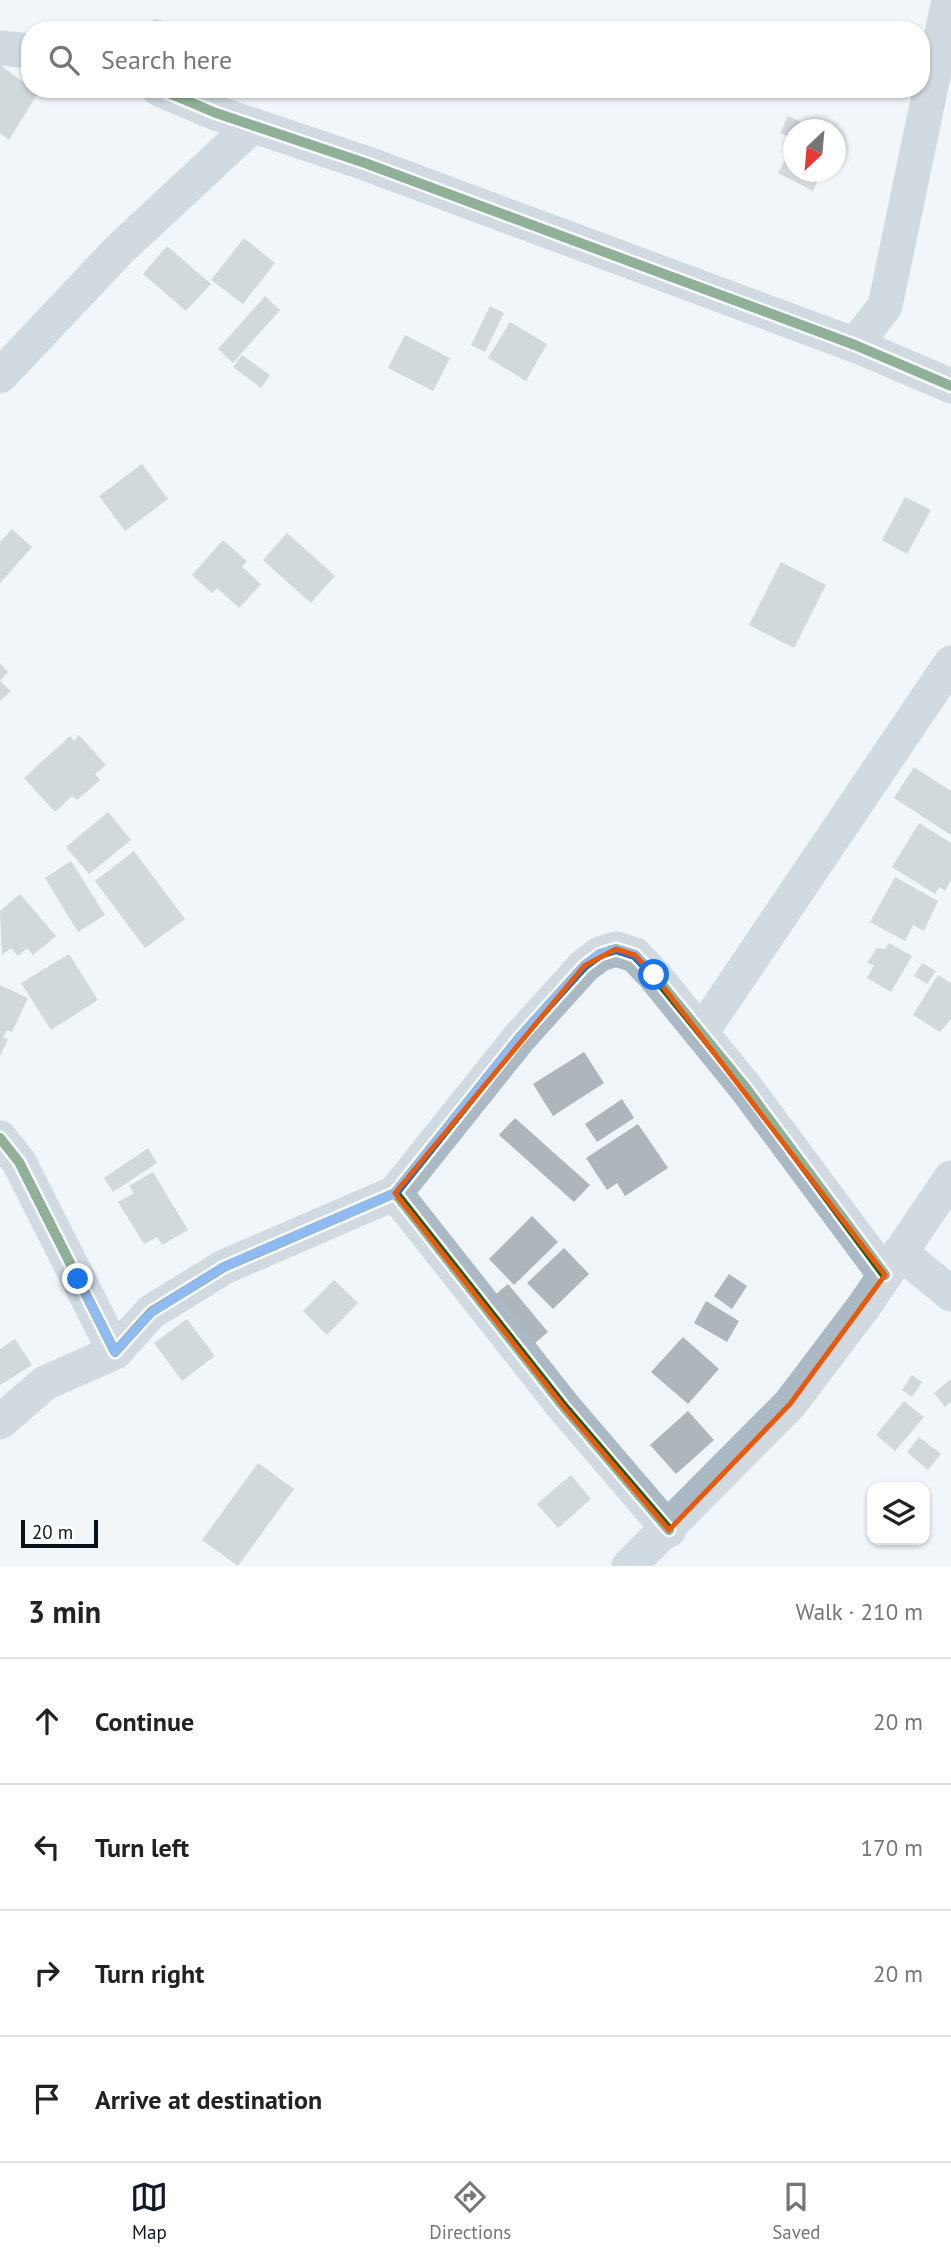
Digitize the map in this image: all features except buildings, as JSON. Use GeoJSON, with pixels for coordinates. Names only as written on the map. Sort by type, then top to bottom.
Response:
{"type":"FeatureCollection","features":[{"type":"Feature","properties":{"kind":"street"},"geometry":{"type":"LineString","coordinates":[[930,91],[949,0]]}},
{"type":"Feature","properties":{"kind":"street"},"geometry":{"type":"LineString","coordinates":[[0,48],[21,50]]}},
{"type":"Feature","properties":{"kind":"street"},"geometry":{"type":"LineString","coordinates":[[180,98],[855,345],[951,386]]}},
{"type":"Feature","properties":{"kind":"street"},"geometry":{"type":"LineString","coordinates":[[855,345],[885,306],[929,98]]}},
{"type":"Feature","properties":{"kind":"street"},"geometry":{"type":"LineString","coordinates":[[0,376],[120,249],[253,124]]}},
{"type":"Feature","properties":{"kind":"street"},"geometry":{"type":"LineString","coordinates":[[701,1033],[951,663]]}},
{"type":"Feature","properties":{"kind":"street"},"geometry":{"type":"LineString","coordinates":[[0,1422],[45,1383],[115,1352],[152,1312],[223,1267],[395,1193],[519,1038],[584,966],[600,954],[616,949],[635,955],[893,1264],[951,1294]]}},
{"type":"Feature","properties":{"kind":"street"},"geometry":{"type":"LineString","coordinates":[[0,1138],[19,1162],[115,1352]]}},
{"type":"Feature","properties":{"kind":"street"},"geometry":{"type":"LineString","coordinates":[[629,1566],[669,1530],[790,1404],[893,1264],[951,1178]]}},
{"type":"Feature","properties":{"kind":"street"},"geometry":{"type":"LineString","coordinates":[[395,1193],[563,1406],[669,1530]]}},
{"type":"Feature","properties":{"kind":"highlighted area"},"geometry":{"type":"Polygon","coordinates":[[[616,949],[635,955],[654,975],[885,1275],[790,1404],[669,1530],[563,1406],[395,1193],[584,966],[616,949]]]}},
{"type":"Feature","properties":{"kind":"cycle path"},"geometry":{"type":"LineString","coordinates":[[180,98],[216,113],[365,163],[855,345],[951,386]]}},
{"type":"Feature","properties":{"kind":"cycle path"},"geometry":{"type":"LineString","coordinates":[[395,1193],[519,1038],[584,966],[600,954],[616,949],[635,955],[654,975],[746,1088],[885,1275]]}},
{"type":"Feature","properties":{"kind":"cycle path"},"geometry":{"type":"LineString","coordinates":[[0,1138],[19,1162],[115,1352],[151,1312],[224,1267],[395,1193],[563,1406],[669,1530]]}},
{"type":"Feature","properties":{"kind":"route"},"geometry":{"type":"LineString","coordinates":[[78,1279],[115,1352],[152,1312],[223,1267],[395,1193],[519,1038],[584,966],[600,954],[616,949],[635,955],[654,975]]}}]}
